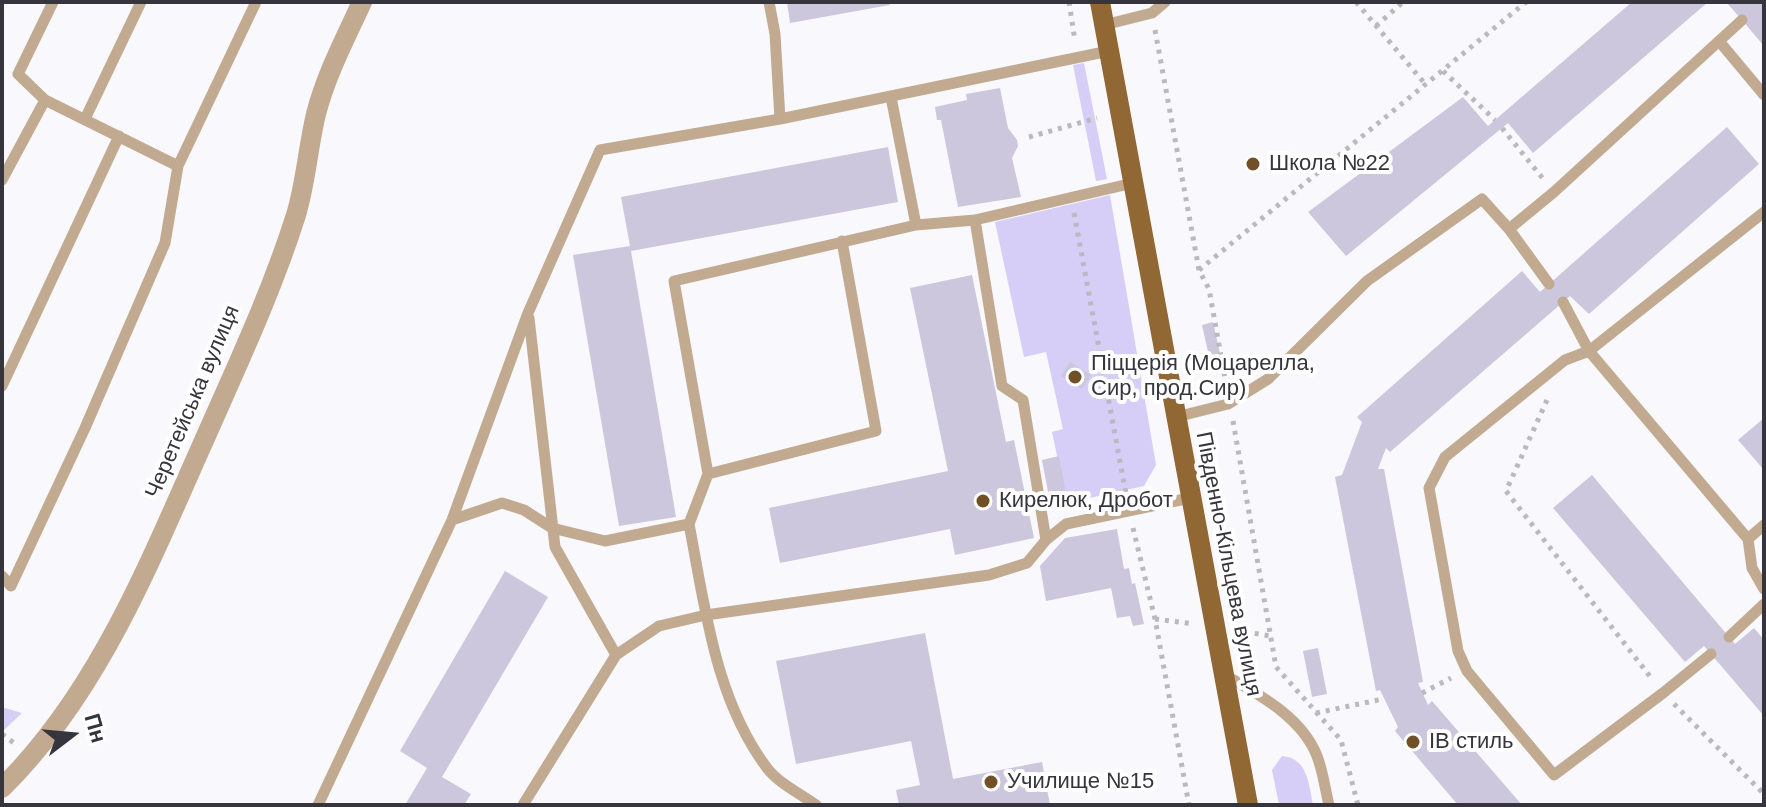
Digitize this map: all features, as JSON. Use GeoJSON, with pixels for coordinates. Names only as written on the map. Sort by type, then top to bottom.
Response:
{"type":"FeatureCollection","features":[{"type":"Feature","properties":{"kind":"main road","name":"Південно-Кільцева вулиця"},"geometry":{"type":"LineString","coordinates":[[1100,2],[1248,805]]}},
{"type":"Feature","properties":{"kind":"street","name":"Черетейська вулиця"},"geometry":{"type":"LineString","coordinates":[[2,788],[47,737],[80,692],[126,612],[147,568],[241,356],[288,239],[297,211],[323,89],[362,2]]}},
{"type":"Feature","properties":{"kind":"lane"},"geometry":{"type":"LineString","coordinates":[[53,2],[18,74],[45,100],[178,166]]}},
{"type":"Feature","properties":{"kind":"lane"},"geometry":{"type":"LineString","coordinates":[[85,119],[141,2]]}},
{"type":"Feature","properties":{"kind":"lane"},"geometry":{"type":"LineString","coordinates":[[2,576],[11,586],[85,428],[165,243],[178,166],[256,2]]}},
{"type":"Feature","properties":{"kind":"lane"},"geometry":{"type":"LineString","coordinates":[[769,2],[775,34],[780,119]]}},
{"type":"Feature","properties":{"kind":"lane"},"geometry":{"type":"LineString","coordinates":[[1104,25],[1152,13],[1165,2]]}},
{"type":"Feature","properties":{"kind":"lane"},"geometry":{"type":"LineString","coordinates":[[1509,229],[1554,192],[1742,20]]}},
{"type":"Feature","properties":{"kind":"lane"},"geometry":{"type":"LineString","coordinates":[[1719,41],[1764,95]]}},
{"type":"Feature","properties":{"kind":"lane"},"geometry":{"type":"LineString","coordinates":[[318,805],[452,520],[528,313],[600,150],[780,119],[1109,51]]}},
{"type":"Feature","properties":{"kind":"lane"},"geometry":{"type":"LineString","coordinates":[[891,97],[916,225]]}},
{"type":"Feature","properties":{"kind":"lane"},"geometry":{"type":"LineString","coordinates":[[2,180],[45,100]]}},
{"type":"Feature","properties":{"kind":"lane"},"geometry":{"type":"LineString","coordinates":[[2,386],[119,136]]}},
{"type":"Feature","properties":{"kind":"lane"},"geometry":{"type":"LineString","coordinates":[[816,805],[768,771],[729,703],[706,615],[689,524],[708,474],[674,281],[916,225],[975,220],[1133,183]]}},
{"type":"Feature","properties":{"kind":"lane"},"geometry":{"type":"LineString","coordinates":[[1176,417],[1228,404],[1268,379],[1367,281],[1482,199],[1509,229],[1549,284]]}},
{"type":"Feature","properties":{"kind":"lane"},"geometry":{"type":"LineString","coordinates":[[1711,654],[1554,775],[1467,671],[1458,651],[1429,488],[1445,457],[1565,360],[1589,351],[1764,212]]}},
{"type":"Feature","properties":{"kind":"lane"},"geometry":{"type":"LineString","coordinates":[[975,220],[1002,386],[1023,400],[1046,540]]}},
{"type":"Feature","properties":{"kind":"lane"},"geometry":{"type":"LineString","coordinates":[[708,474],[876,431],[842,241]]}},
{"type":"Feature","properties":{"kind":"lane"},"geometry":{"type":"LineString","coordinates":[[1563,302],[1589,351],[1748,539],[1752,568],[1764,589]]}},
{"type":"Feature","properties":{"kind":"lane"},"geometry":{"type":"LineString","coordinates":[[528,313],[555,547],[616,655]]}},
{"type":"Feature","properties":{"kind":"lane"},"geometry":{"type":"LineString","coordinates":[[523,805],[616,655],[659,626],[706,615],[989,575],[1027,563],[1046,540],[1066,524],[1190,498]]}},
{"type":"Feature","properties":{"kind":"lane"},"geometry":{"type":"LineString","coordinates":[[452,520],[502,503],[524,510],[552,528],[605,541],[689,524]]}},
{"type":"Feature","properties":{"kind":"lane"},"geometry":{"type":"LineString","coordinates":[[1748,539],[1764,525]]}},
{"type":"Feature","properties":{"kind":"lane"},"geometry":{"type":"LineString","coordinates":[[1729,637],[1764,604]]}},
{"type":"Feature","properties":{"kind":"lane"},"geometry":{"type":"LineString","coordinates":[[1224,675],[1268,700],[1297,727],[1316,754],[1329,805]]}},
{"type":"Feature","properties":{"kind":"path"},"geometry":{"type":"LineString","coordinates":[[1069,2],[1077,58]]}},
{"type":"Feature","properties":{"kind":"path"},"geometry":{"type":"LineString","coordinates":[[1356,2],[1426,85]]}},
{"type":"Feature","properties":{"kind":"path"},"geometry":{"type":"LineString","coordinates":[[1376,26],[1403,2]]}},
{"type":"Feature","properties":{"kind":"path"},"geometry":{"type":"LineString","coordinates":[[1199,270],[1526,2]]}},
{"type":"Feature","properties":{"kind":"path"},"geometry":{"type":"LineString","coordinates":[[1443,71],[1495,120]]}},
{"type":"Feature","properties":{"kind":"path"},"geometry":{"type":"LineString","coordinates":[[1029,137],[1097,118]]}},
{"type":"Feature","properties":{"kind":"path"},"geometry":{"type":"LineString","coordinates":[[1502,128],[1554,192]]}},
{"type":"Feature","properties":{"kind":"path"},"geometry":{"type":"LineString","coordinates":[[1565,360],[1506,491],[1663,693],[1764,794]]}},
{"type":"Feature","properties":{"kind":"path"},"geometry":{"type":"LineString","coordinates":[[1422,693],[1467,671]]}},
{"type":"Feature","properties":{"kind":"path"},"geometry":{"type":"LineString","coordinates":[[1316,713],[1383,699]]}},
{"type":"Feature","properties":{"kind":"shaded area"},"geometry":{"type":"Polygon","coordinates":[[[1084,63],[1107,179],[1096,181],[1073,65],[1084,63]]]}},
{"type":"Feature","properties":{"kind":"shaded area"},"geometry":{"type":"Polygon","coordinates":[[[1110,195],[1156,465],[1144,486],[1067,503],[1052,432],[1063,429],[1046,352],[1024,357],[995,222],[1110,195]]]}},
{"type":"Feature","properties":{"kind":"shaded area"},"geometry":{"type":"Polygon","coordinates":[[[2,707],[22,713],[2,732],[2,707]]]}},
{"type":"Feature","properties":{"kind":"shaded area"},"geometry":{"type":"Polygon","coordinates":[[[1282,756],[1291,758],[1302,767],[1313,805],[1279,805],[1272,770],[1282,756]]]}},
{"type":"Feature","properties":{"kind":"building"},"geometry":{"type":"Polygon","coordinates":[[[787,2],[889,2],[890,5],[790,23],[787,2]]]}},
{"type":"Feature","properties":{"kind":"building"},"geometry":{"type":"Polygon","coordinates":[[[1632,2],[1708,2],[1533,153],[1508,123],[1346,256],[1308,212],[1463,97],[1488,126],[1632,2]]]}},
{"type":"Feature","properties":{"kind":"building"},"geometry":{"type":"Polygon","coordinates":[[[1726,2],[1764,2],[1764,46],[1742,20],[1726,2]]]}},
{"type":"Feature","properties":{"kind":"building"},"geometry":{"type":"Polygon","coordinates":[[[1000,88],[1008,128],[1017,140],[1018,146],[1012,158],[1021,197],[958,207],[941,120],[937,120],[935,107],[967,100],[966,94],[1000,88]]]}},
{"type":"Feature","properties":{"kind":"building"},"geometry":{"type":"Polygon","coordinates":[[[1727,127],[1759,164],[1589,314],[1570,296],[1390,452],[1386,448],[1378,469],[1384,469],[1423,682],[1418,683],[1428,705],[1432,701],[1522,805],[1458,805],[1395,731],[1398,727],[1380,690],[1376,691],[1335,477],[1342,475],[1362,422],[1357,417],[1522,271],[1540,292],[1727,127]]]}},
{"type":"Feature","properties":{"kind":"building"},"geometry":{"type":"Polygon","coordinates":[[[888,147],[898,202],[631,251],[676,517],[619,526],[573,255],[630,246],[621,197],[888,147]]]}},
{"type":"Feature","properties":{"kind":"building"},"geometry":{"type":"Polygon","coordinates":[[[972,275],[1006,442],[1014,440],[1034,538],[955,555],[950,529],[780,563],[769,508],[948,471],[910,288],[972,275]]]}},
{"type":"Feature","properties":{"kind":"building"},"geometry":{"type":"Polygon","coordinates":[[[1213,322],[1222,363],[1211,365],[1202,325],[1213,322]]]}},
{"type":"Feature","properties":{"kind":"building"},"geometry":{"type":"Polygon","coordinates":[[[1070,362],[1091,375],[1082,389],[1061,376],[1070,362]]]}},
{"type":"Feature","properties":{"kind":"building"},"geometry":{"type":"Polygon","coordinates":[[[1764,418],[1764,470],[1738,440],[1764,418]]]}},
{"type":"Feature","properties":{"kind":"building"},"geometry":{"type":"Polygon","coordinates":[[[1059,456],[1066,494],[1049,497],[1042,460],[1059,456]]]}},
{"type":"Feature","properties":{"kind":"building"},"geometry":{"type":"Polygon","coordinates":[[[1592,475],[1735,644],[1754,628],[1764,640],[1764,716],[1704,646],[1685,662],[1553,508],[1592,475]]]}},
{"type":"Feature","properties":{"kind":"building"},"geometry":{"type":"Polygon","coordinates":[[[1117,529],[1124,569],[1129,568],[1132,584],[1135,583],[1144,624],[1133,626],[1130,616],[1117,618],[1111,588],[1046,601],[1040,566],[1065,538],[1117,529]]]}},
{"type":"Feature","properties":{"kind":"building"},"geometry":{"type":"Polygon","coordinates":[[[505,571],[548,597],[442,777],[471,794],[464,805],[405,805],[427,768],[400,751],[505,571]]]}},
{"type":"Feature","properties":{"kind":"building"},"geometry":{"type":"Polygon","coordinates":[[[925,633],[953,779],[1042,762],[1050,805],[899,805],[896,790],[920,785],[911,741],[796,764],[776,661],[925,633]]]}},
{"type":"Feature","properties":{"kind":"building"},"geometry":{"type":"Polygon","coordinates":[[[1318,648],[1327,694],[1312,697],[1303,651],[1318,648]]]}},
{"type":"Feature","properties":{"kind":"place","name":"Школа №22"},"geometry":{"type":"Point","coordinates":[1253,164]}},
{"type":"Feature","properties":{"kind":"place","name":"Піццерія (Моцарелла, Сир, прод.Сир)"},"geometry":{"type":"Point","coordinates":[1075,377]}},
{"type":"Feature","properties":{"kind":"place","name":"Кирелюк, Дробот"},"geometry":{"type":"Point","coordinates":[983,501]}},
{"type":"Feature","properties":{"kind":"place","name":"ІВ стиль"},"geometry":{"type":"Point","coordinates":[1413,742]}},
{"type":"Feature","properties":{"kind":"place","name":"Училище №15"},"geometry":{"type":"Point","coordinates":[991,782]}}]}
